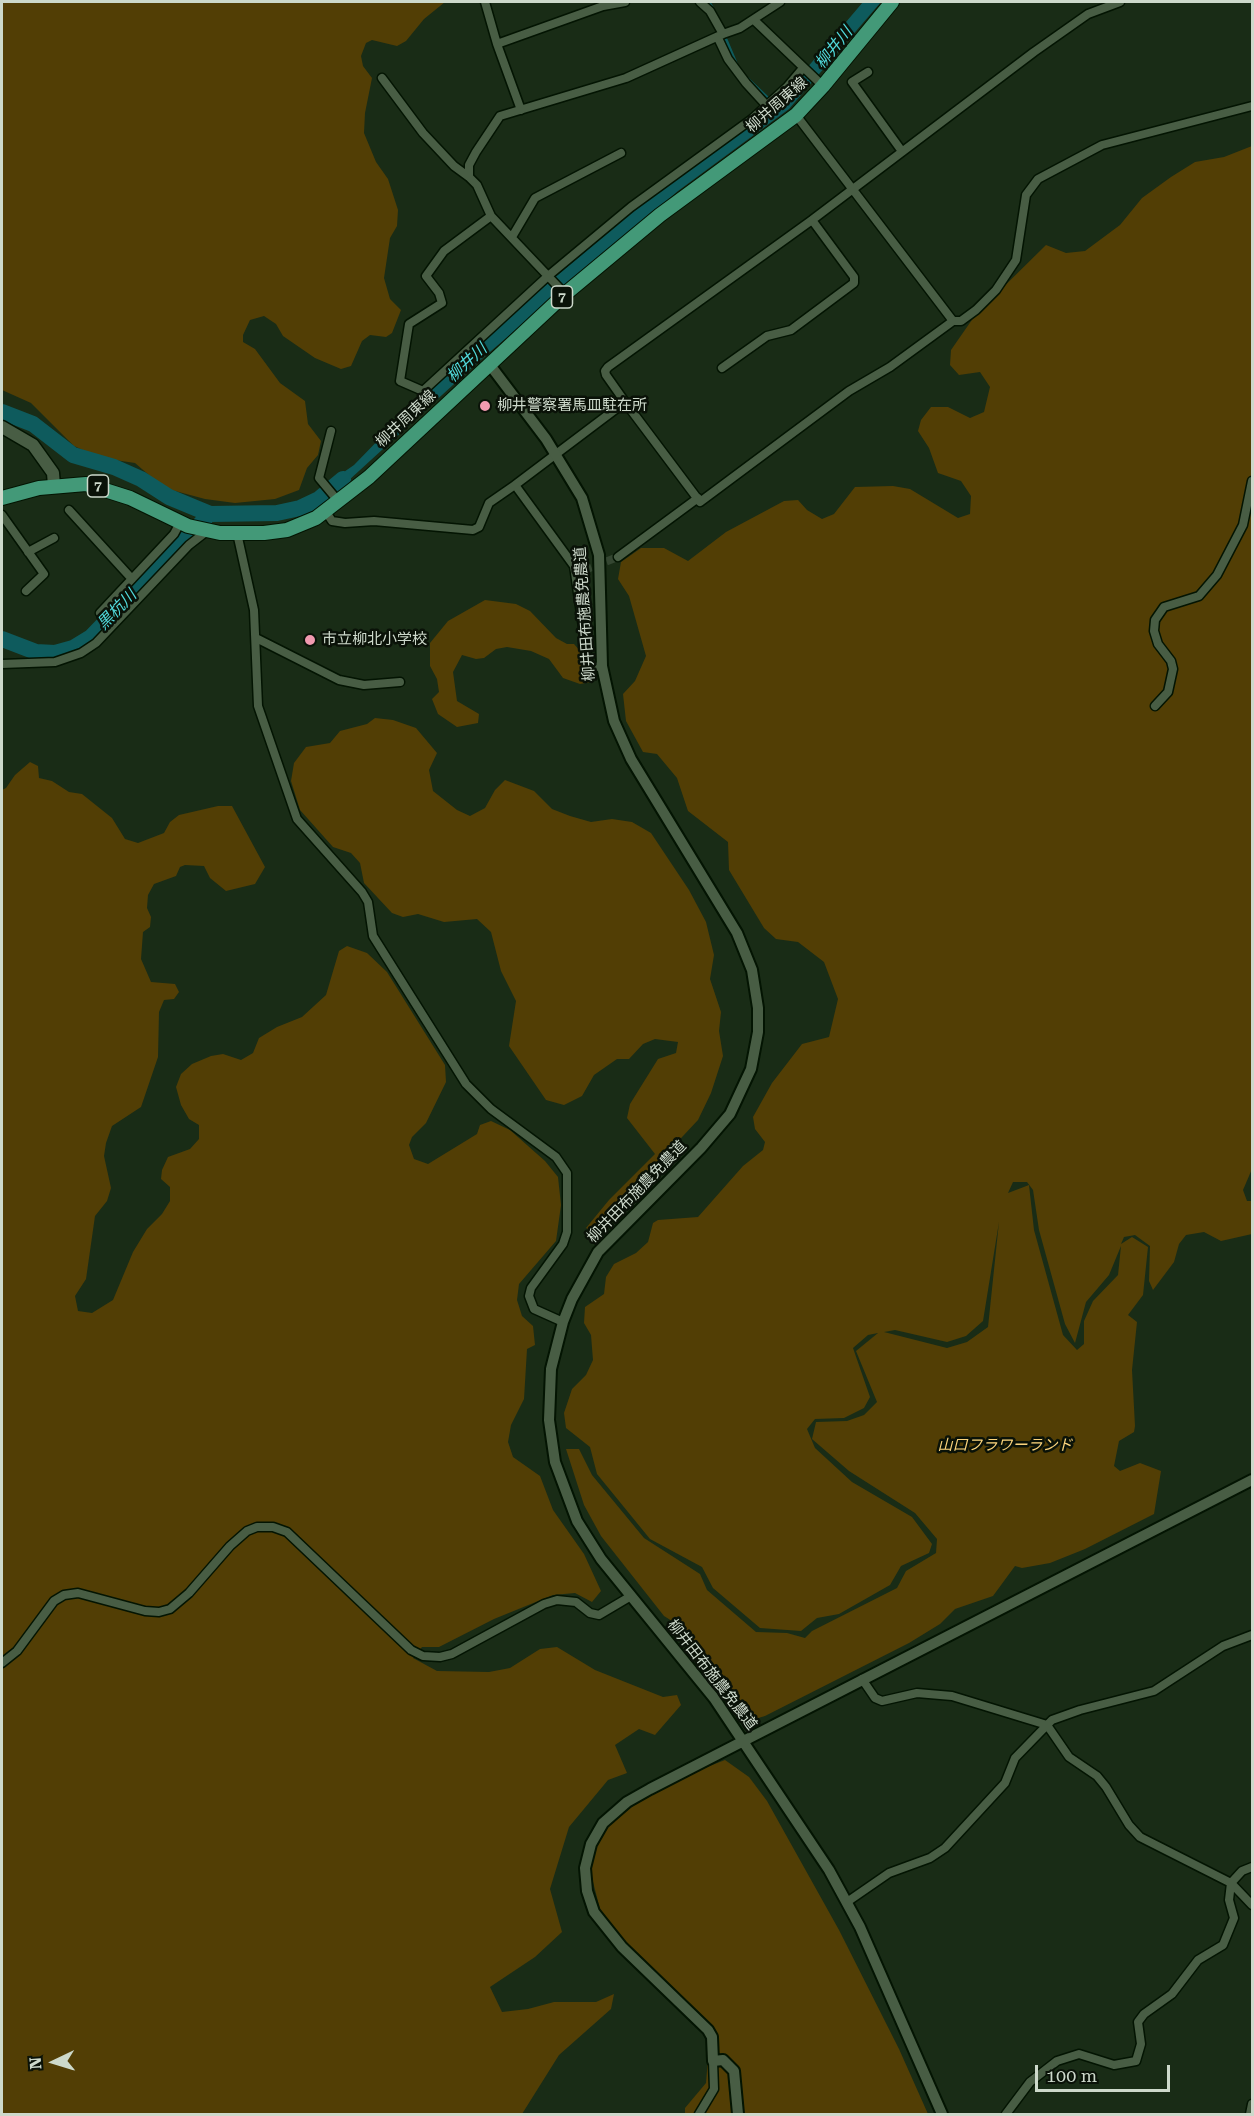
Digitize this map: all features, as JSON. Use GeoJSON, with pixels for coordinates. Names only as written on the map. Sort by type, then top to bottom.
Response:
{"type":"FeatureCollection","features":[{"type":"Feature","properties":{"kind":"main road","name":"柳井周東線"},"geometry":{"type":"LineString","coordinates":[[2,498],[54,486],[86,484],[104,488],[184,524],[206,531],[237,534],[287,530],[326,512],[490,364],[564,293],[660,214],[796,115],[892,2]]}},
{"type":"Feature","properties":{"kind":"main road"},"geometry":{"type":"LineString","coordinates":[[2,427],[33,445],[48,463],[53,473],[54,486]]}},
{"type":"Feature","properties":{"kind":"street"},"geometry":{"type":"LineString","coordinates":[[485,2],[497,44],[521,110]]}},
{"type":"Feature","properties":{"kind":"street"},"geometry":{"type":"LineString","coordinates":[[497,44],[603,6],[625,2]]}},
{"type":"Feature","properties":{"kind":"street"},"geometry":{"type":"LineString","coordinates":[[700,2],[710,11],[740,75],[770,103]]}},
{"type":"Feature","properties":{"kind":"street"},"geometry":{"type":"LineString","coordinates":[[469,177],[469,165],[500,116],[626,78],[754,20],[780,2]]}},
{"type":"Feature","properties":{"kind":"street"},"geometry":{"type":"LineString","coordinates":[[1120,2],[1088,14],[901,150],[812,220],[608,367],[605,371],[606,375],[700,502],[849,391],[890,368],[953,321],[960,321],[976,310],[996,290],[1017,260],[1026,195],[1038,179],[1102,145],[1252,105]]}},
{"type":"Feature","properties":{"kind":"street"},"geometry":{"type":"LineString","coordinates":[[754,20],[820,84]]}},
{"type":"Feature","properties":{"kind":"street"},"geometry":{"type":"LineString","coordinates":[[491,216],[444,251],[435,260],[426,276],[439,293],[442,303],[409,324],[400,381],[423,391],[549,277],[631,207],[770,103],[804,69]]}},
{"type":"Feature","properties":{"kind":"street"},"geometry":{"type":"LineString","coordinates":[[868,72],[852,82],[901,150]]}},
{"type":"Feature","properties":{"kind":"street"},"geometry":{"type":"LineString","coordinates":[[382,78],[423,133],[454,166],[477,185],[491,216],[564,293]]}},
{"type":"Feature","properties":{"kind":"street"},"geometry":{"type":"LineString","coordinates":[[796,115],[953,321]]}},
{"type":"Feature","properties":{"kind":"street"},"geometry":{"type":"LineString","coordinates":[[512,237],[535,198],[621,153]]}},
{"type":"Feature","properties":{"kind":"street"},"geometry":{"type":"LineString","coordinates":[[722,368],[767,336],[790,330],[854,283],[854,277],[812,220]]}},
{"type":"Feature","properties":{"kind":"street","name":"柳井田布施農免農道"},"geometry":{"type":"LineString","coordinates":[[490,364],[556,454],[582,498],[597,545],[601,589],[602,666],[606,697],[622,741],[662,812],[717,897],[746,952],[756,987],[758,1032],[747,1079],[730,1114],[701,1148],[598,1252],[572,1299],[563,1322],[551,1369],[549,1420],[555,1461],[577,1521],[601,1559],[714,1698],[794,1814],[847,1902],[942,2115]]}},
{"type":"Feature","properties":{"kind":"street"},"geometry":{"type":"LineString","coordinates":[[326,512],[332,521],[345,523],[374,521],[473,530],[479,527],[489,503],[625,402]]}},
{"type":"Feature","properties":{"kind":"street"},"geometry":{"type":"LineString","coordinates":[[331,431],[320,469],[322,483],[337,500]]}},
{"type":"Feature","properties":{"kind":"street"},"geometry":{"type":"LineString","coordinates":[[1155,706],[1168,692],[1173,669],[1171,661],[1158,644],[1154,631],[1155,620],[1164,607],[1199,596],[1217,575],[1244,525],[1252,481]]}},
{"type":"Feature","properties":{"kind":"street"},"geometry":{"type":"LineString","coordinates":[[515,485],[580,572],[586,658],[589,668],[602,666]]}},
{"type":"Feature","properties":{"kind":"street"},"geometry":{"type":"LineString","coordinates":[[618,557],[698,498]]}},
{"type":"Feature","properties":{"kind":"street"},"geometry":{"type":"LineString","coordinates":[[69,510],[132,579]]}},
{"type":"Feature","properties":{"kind":"street"},"geometry":{"type":"LineString","coordinates":[[2,515],[44,574],[26,591]]}},
{"type":"Feature","properties":{"kind":"street"},"geometry":{"type":"LineString","coordinates":[[100,613],[184,524]]}},
{"type":"Feature","properties":{"kind":"street"},"geometry":{"type":"LineString","coordinates":[[2,664],[55,662],[81,653],[96,643],[189,545],[206,531]]}},
{"type":"Feature","properties":{"kind":"street"},"geometry":{"type":"LineString","coordinates":[[237,534],[254,610],[258,706],[297,819],[362,892],[368,902],[373,936],[466,1084],[491,1109],[564,1165],[569,1183],[567,1232],[563,1244],[531,1288],[529,1296],[530,1304],[534,1309],[563,1322]]}},
{"type":"Feature","properties":{"kind":"street"},"geometry":{"type":"LineString","coordinates":[[28,552],[54,538]]}},
{"type":"Feature","properties":{"kind":"street"},"geometry":{"type":"LineString","coordinates":[[256,638],[348,682],[364,686],[400,682]]}},
{"type":"Feature","properties":{"kind":"street"},"geometry":{"type":"LineString","coordinates":[[699,2115],[714,2089],[712,2037],[708,2030],[622,1947],[594,1912],[586,1891],[585,1868],[596,1833],[614,1812],[650,1789],[1252,1480]]}},
{"type":"Feature","properties":{"kind":"street"},"geometry":{"type":"LineString","coordinates":[[2,1663],[17,1651],[54,1601],[64,1595],[78,1593],[145,1611],[170,1609],[189,1593],[230,1546],[247,1531],[257,1527],[273,1527],[287,1532],[317,1557],[411,1650],[423,1656],[440,1657],[452,1654],[544,1604],[557,1600],[576,1602],[590,1613],[599,1614],[631,1596]]}},
{"type":"Feature","properties":{"kind":"street"},"geometry":{"type":"LineString","coordinates":[[847,1902],[890,1872],[930,1858],[945,1848],[1005,1783],[1015,1758],[1047,1725],[1080,1710],[1154,1691],[1223,1646],[1252,1635]]}},
{"type":"Feature","properties":{"kind":"street"},"geometry":{"type":"LineString","coordinates":[[862,1679],[875,1698],[882,1701],[917,1693],[952,1696],[1047,1725],[1069,1757],[1097,1776],[1106,1786],[1129,1825],[1140,1837],[1231,1883],[1252,1905]]}},
{"type":"Feature","properties":{"kind":"street"},"geometry":{"type":"LineString","coordinates":[[1006,2115],[1030,2082],[1057,2061],[1079,2054],[1114,2065],[1136,2061],[1141,2044],[1138,2022],[1144,2014],[1172,1994],[1198,1960],[1222,1945],[1234,1918],[1229,1900],[1231,1883],[1242,1871],[1252,1867]]}},
{"type":"Feature","properties":{"kind":"street"},"geometry":{"type":"LineString","coordinates":[[713,2061],[723,2060],[734,2071],[738,2115]]}},
{"type":"Feature","properties":{"kind":"street"},"geometry":{"type":"LineString","coordinates":[[1250,2115],[1252,2104]]}},
{"type":"Feature","properties":{"kind":"green space"},"geometry":{"type":"Polygon","coordinates":[[[2,2],[445,2],[424,19],[406,41],[397,46],[372,40],[366,43],[361,56],[363,66],[372,78],[365,113],[364,133],[376,162],[388,179],[398,210],[397,226],[390,238],[384,278],[390,299],[401,310],[392,333],[386,337],[370,335],[362,341],[351,366],[341,369],[315,358],[283,336],[276,324],[264,316],[250,320],[243,335],[243,342],[255,349],[280,383],[305,401],[308,424],[321,441],[318,455],[307,468],[299,490],[275,499],[235,503],[205,499],[164,488],[135,463],[101,458],[74,446],[31,403],[2,390],[2,2]]]}},
{"type":"Feature","properties":{"kind":"green space","name":"山口フラワーランド"},"geometry":{"type":"Polygon","coordinates":[[[1252,146],[1252,1169],[1243,1190],[1247,1201],[1252,1201],[1252,1234],[1221,1241],[1204,1232],[1186,1235],[1179,1244],[1174,1262],[1153,1290],[1149,1281],[1150,1246],[1135,1235],[1124,1237],[1121,1244],[1132,1237],[1148,1247],[1143,1295],[1128,1315],[1137,1322],[1132,1370],[1135,1426],[1134,1432],[1119,1441],[1114,1466],[1120,1471],[1140,1463],[1161,1471],[1154,1514],[1085,1549],[1050,1563],[1022,1568],[1015,1566],[993,1596],[955,1609],[940,1624],[909,1643],[755,1719],[747,1716],[682,1638],[680,1626],[664,1616],[601,1536],[584,1505],[566,1449],[579,1449],[592,1475],[644,1538],[700,1574],[707,1590],[756,1632],[787,1633],[805,1638],[812,1631],[897,1588],[906,1571],[936,1553],[937,1539],[915,1513],[849,1471],[812,1439],[816,1422],[847,1421],[864,1415],[877,1402],[856,1351],[878,1333],[868,1335],[853,1348],[870,1397],[864,1408],[844,1418],[815,1419],[807,1429],[815,1448],[852,1482],[912,1517],[932,1544],[929,1553],[901,1566],[890,1585],[839,1614],[817,1618],[801,1631],[760,1628],[713,1588],[702,1567],[650,1539],[597,1474],[590,1447],[566,1428],[564,1413],[572,1389],[586,1375],[593,1360],[591,1335],[584,1323],[585,1307],[604,1294],[606,1277],[614,1264],[636,1253],[648,1242],[653,1223],[658,1220],[698,1217],[743,1166],[763,1150],[765,1142],[755,1129],[753,1117],[772,1083],[802,1044],[829,1037],[838,999],[824,962],[798,942],[776,939],[764,928],[729,870],[728,842],[688,811],[677,778],[657,754],[643,752],[626,721],[623,694],[635,681],[646,656],[629,596],[618,579],[621,562],[641,548],[664,548],[688,561],[726,532],[784,501],[798,500],[807,510],[822,519],[834,514],[855,487],[893,486],[910,489],[958,518],[970,514],[971,496],[961,481],[938,473],[929,448],[918,431],[921,420],[931,407],[948,407],[970,418],[984,412],[990,387],[980,372],[959,375],[950,365],[951,350],[976,314],[1046,245],[1066,253],[1085,251],[1120,225],[1142,198],[1171,177],[1195,162],[1224,157],[1252,146]],[[1013,1182],[1008,1193],[1029,1185],[1034,1230],[1063,1335],[1077,1350],[1084,1344],[1084,1321],[1093,1301],[1118,1275],[1121,1246],[1109,1275],[1086,1302],[1075,1343],[1065,1324],[1039,1230],[1033,1190],[1027,1182],[1013,1182]],[[999,1222],[983,1321],[966,1336],[947,1342],[895,1330],[884,1332],[947,1348],[967,1342],[988,1327],[999,1222]]]}},
{"type":"Feature","properties":{"kind":"green space"},"geometry":{"type":"Polygon","coordinates":[[[485,600],[516,604],[530,611],[556,638],[567,644],[574,644],[580,651],[591,682],[580,684],[563,678],[549,659],[531,651],[507,647],[496,649],[484,658],[476,659],[462,655],[453,672],[457,701],[479,714],[478,723],[457,727],[438,714],[432,699],[439,692],[437,679],[430,666],[430,643],[448,621],[485,600]]]}},
{"type":"Feature","properties":{"kind":"green space"},"geometry":{"type":"Polygon","coordinates":[[[375,718],[393,720],[416,728],[437,753],[429,770],[433,791],[457,810],[470,816],[485,808],[495,790],[505,780],[534,791],[552,809],[570,816],[591,822],[612,819],[632,822],[651,833],[689,890],[706,922],[714,955],[710,979],[721,1012],[719,1031],[723,1056],[711,1093],[698,1120],[593,1232],[586,1228],[609,1200],[655,1154],[627,1118],[630,1104],[658,1059],[676,1053],[678,1042],[655,1039],[643,1044],[629,1059],[617,1059],[594,1075],[582,1096],[564,1105],[546,1100],[509,1046],[516,1001],[501,971],[491,932],[477,919],[444,922],[418,914],[403,917],[392,913],[364,883],[360,863],[351,853],[333,847],[300,810],[291,781],[294,763],[306,747],[330,743],[340,731],[367,724],[375,718]]]}},
{"type":"Feature","properties":{"kind":"green space"},"geometry":{"type":"Polygon","coordinates":[[[30,762],[38,766],[39,778],[52,781],[69,792],[82,794],[112,818],[125,839],[138,843],[164,833],[170,822],[179,815],[218,806],[232,806],[265,867],[255,884],[226,891],[210,878],[204,866],[185,865],[180,867],[176,876],[154,884],[148,895],[147,908],[151,917],[150,927],[143,932],[141,959],[151,982],[175,984],[179,992],[174,999],[164,1000],[159,1012],[158,1057],[141,1107],[112,1126],[106,1143],[104,1156],[111,1188],[107,1201],[95,1216],[86,1279],[75,1296],[78,1311],[92,1313],[113,1300],[133,1252],[147,1229],[162,1214],[170,1201],[170,1187],[161,1179],[168,1157],[190,1149],[199,1139],[199,1125],[189,1119],[181,1105],[176,1087],[181,1074],[192,1064],[211,1056],[223,1054],[241,1060],[253,1053],[259,1038],[277,1027],[302,1017],[326,995],[339,951],[347,946],[367,953],[387,972],[445,1065],[446,1082],[426,1123],[412,1137],[409,1145],[414,1159],[428,1164],[477,1134],[480,1125],[491,1121],[510,1130],[545,1161],[558,1177],[561,1205],[556,1241],[519,1284],[517,1300],[522,1316],[533,1326],[535,1345],[527,1349],[524,1399],[511,1425],[508,1442],[513,1457],[540,1476],[553,1510],[584,1554],[601,1591],[592,1602],[575,1593],[553,1595],[494,1619],[439,1647],[422,1647],[413,1658],[437,1671],[489,1672],[510,1668],[540,1649],[557,1647],[595,1670],[663,1697],[677,1695],[681,1705],[655,1735],[639,1729],[615,1745],[627,1773],[608,1780],[569,1827],[550,1889],[562,1932],[535,1957],[490,1987],[502,2012],[528,2009],[554,2002],[596,2002],[614,1994],[611,2009],[559,2055],[522,2114],[2,2114],[2,790],[30,762]]]}},
{"type":"Feature","properties":{"kind":"green space"},"geometry":{"type":"Polygon","coordinates":[[[725,1760],[749,1777],[767,1801],[839,1930],[899,2049],[928,2114],[685,2114],[685,2108],[706,2083],[709,2045],[715,2030],[617,1933],[601,1913],[591,1874],[593,1855],[604,1830],[633,1806],[689,1774],[725,1760]]]}},
{"type":"Feature","properties":{"kind":"water"},"geometry":{"type":"Polygon","coordinates":[[[863,2],[881,2],[789,109],[678,191],[477,363],[336,492],[328,483],[354,465],[423,394],[509,316],[633,211],[778,102],[863,2]]]}},
{"type":"Feature","properties":{"kind":"waterway"},"geometry":{"type":"LineString","coordinates":[[709,2],[718,18]]}},
{"type":"Feature","properties":{"kind":"waterway"},"geometry":{"type":"LineString","coordinates":[[725,37],[736,63]]}},
{"type":"Feature","properties":{"kind":"waterway"},"geometry":{"type":"LineString","coordinates":[[747,78],[771,101]]}},
{"type":"Feature","properties":{"kind":"waterway","name":"柳井川"},"geometry":{"type":"LineString","coordinates":[[2,412],[33,424],[73,455],[114,467],[141,479],[169,497],[210,514],[277,513],[300,508],[319,499],[343,479]]}},
{"type":"Feature","properties":{"kind":"waterway","name":"黒杭川"},"geometry":{"type":"LineString","coordinates":[[2,639],[36,652],[55,653],[73,648],[91,637],[205,519]]}},
{"type":"Feature","properties":{"kind":"tunnel"},"geometry":{"type":"LineString","coordinates":[[584,570],[618,557]]}},
{"type":"Feature","properties":{"kind":"place","name":"柳井警察署馬皿駐在所"},"geometry":{"type":"Point","coordinates":[485,406]}},
{"type":"Feature","properties":{"kind":"place","name":"市立柳北小学校"},"geometry":{"type":"Point","coordinates":[310,640]}}]}
